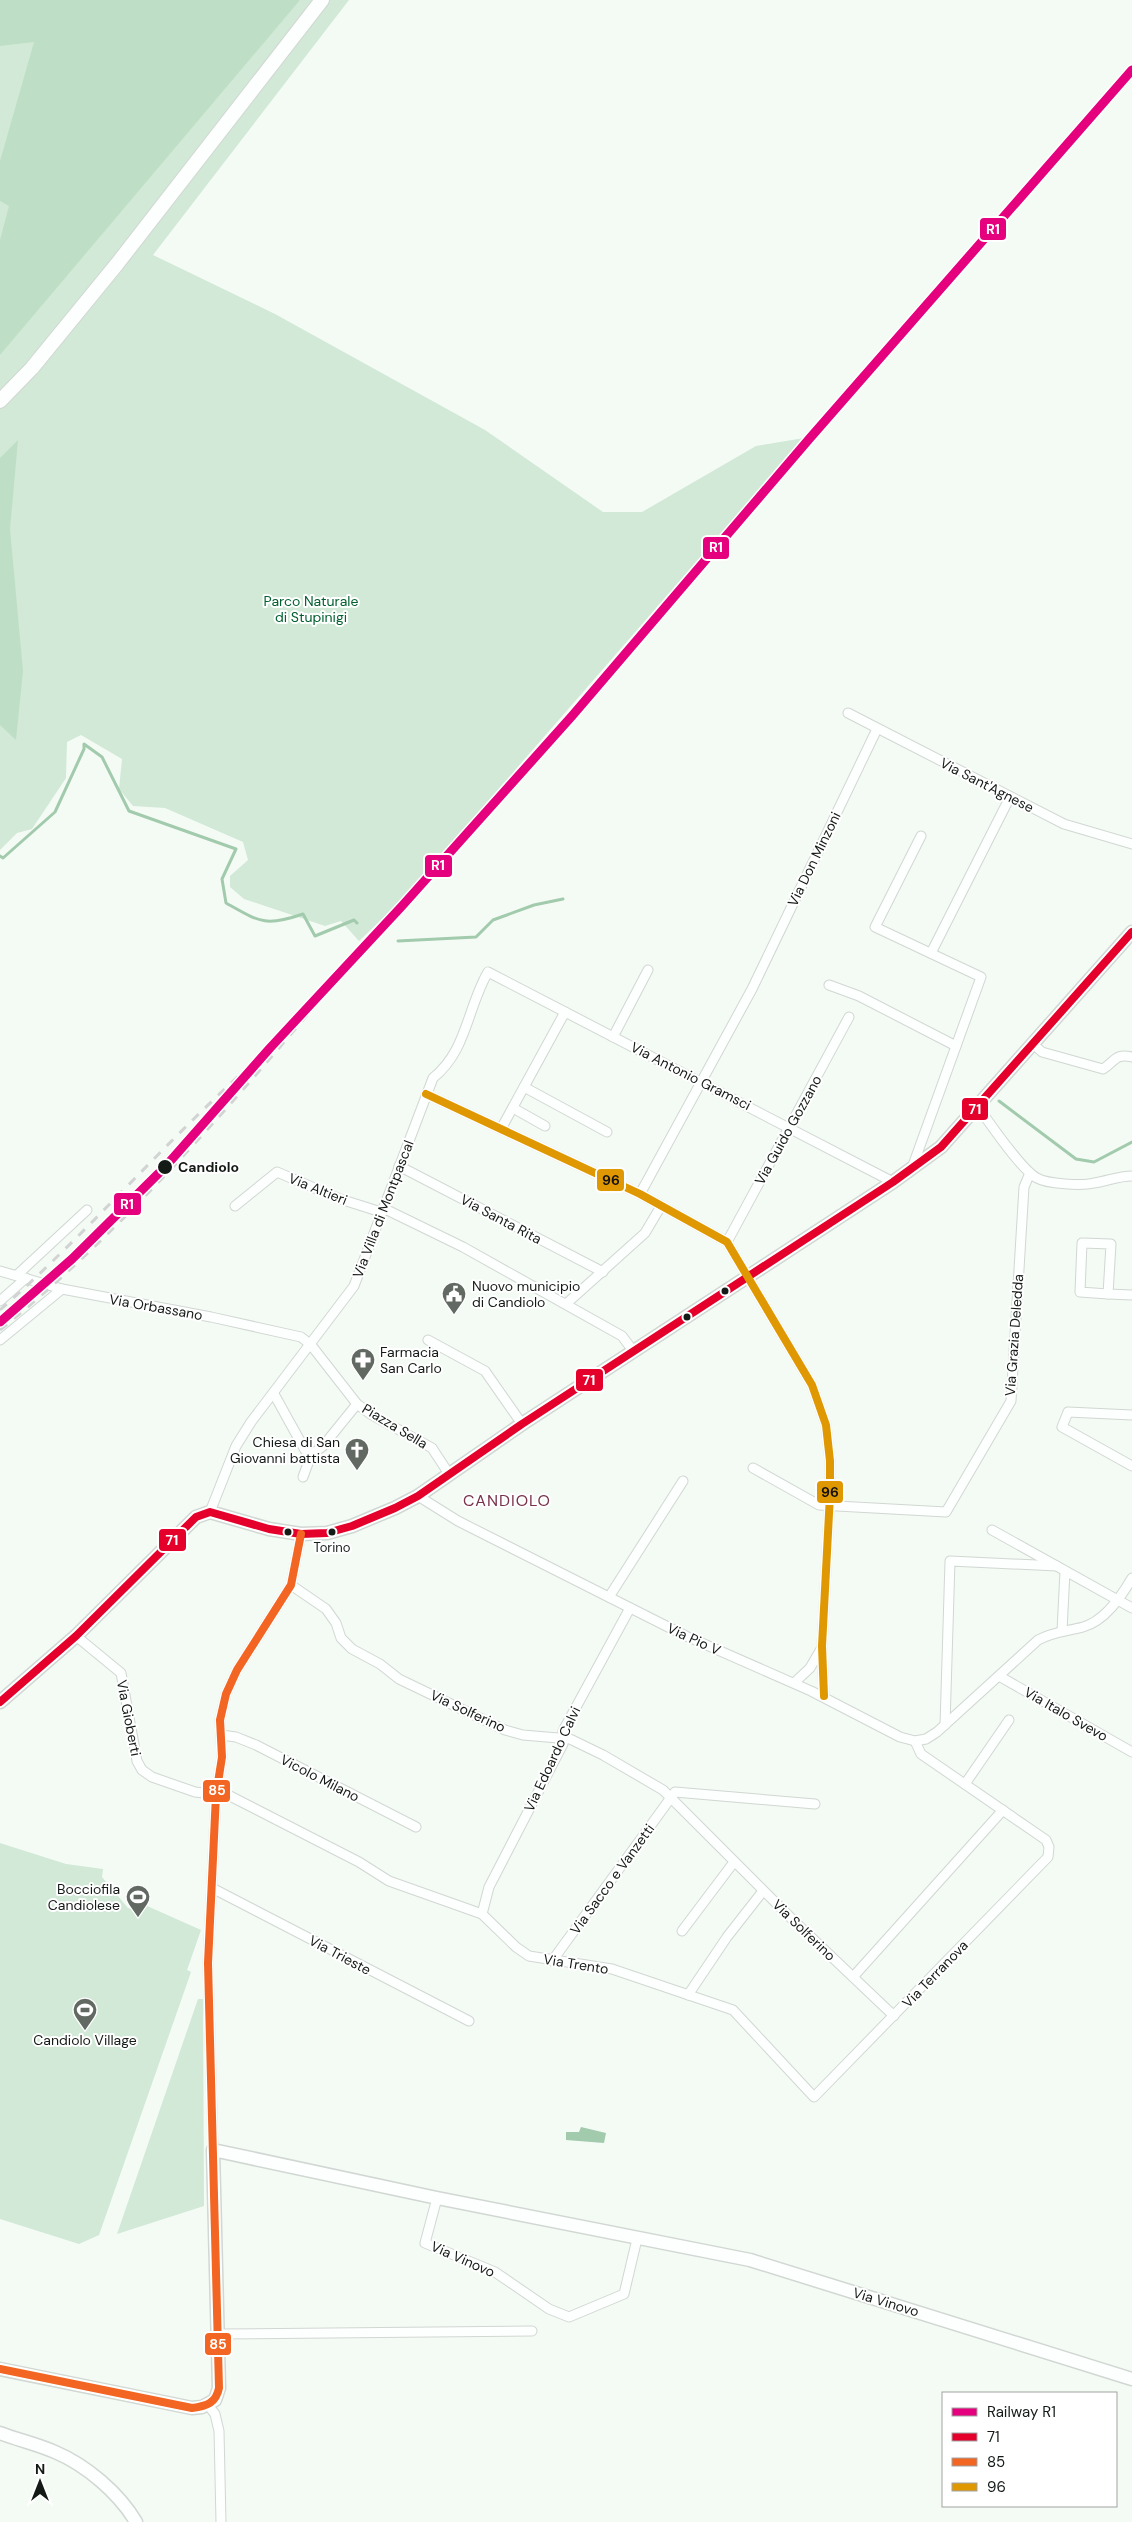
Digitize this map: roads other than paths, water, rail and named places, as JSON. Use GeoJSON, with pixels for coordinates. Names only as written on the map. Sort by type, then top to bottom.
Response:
{"type":"FeatureCollection","features":[{"type":"Feature","properties":{"kind":"main road"},"geometry":{"type":"LineString","coordinates":[[0,401],[32,368],[111,271],[322,0]]}},
{"type":"Feature","properties":{"kind":"main road"},"geometry":{"type":"LineString","coordinates":[[0,1702],[76,1636],[196,1517],[210,1512],[269,1529],[301,1534],[327,1532],[352,1526],[395,1508],[418,1496],[522,1424],[893,1182],[941,1147],[1130,937]]}},
{"type":"Feature","properties":{"kind":"main road"},"geometry":{"type":"LineString","coordinates":[[0,2369],[192,2408],[208,2405],[217,2396],[219,2388],[213,2150]]}},
{"type":"Feature","properties":{"kind":"main road","name":"Via Vinovo"},"geometry":{"type":"LineString","coordinates":[[213,2150],[637,2239],[750,2260],[1132,2379]]}},
{"type":"Feature","properties":{"kind":"main road"},"geometry":{"type":"LineString","coordinates":[[0,2433],[55,2452],[86,2470],[110,2489],[136,2522]]}},
{"type":"Feature","properties":{"kind":"main road"},"geometry":{"type":"LineString","coordinates":[[0,2441],[19,2441]]}},
{"type":"Feature","properties":{"kind":"street","name":"Via Sant'Agnese"},"geometry":{"type":"LineString","coordinates":[[848,713],[1070,826],[1132,844]]}},
{"type":"Feature","properties":{"kind":"street","name":"Via Don Minzoni"},"geometry":{"type":"LineString","coordinates":[[640,1194],[752,989],[877,729]]}},
{"type":"Feature","properties":{"kind":"street"},"geometry":{"type":"LineString","coordinates":[[931,953],[1010,797]]}},
{"type":"Feature","properties":{"kind":"street"},"geometry":{"type":"LineString","coordinates":[[912,1168],[981,977],[875,927],[920,836]]}},
{"type":"Feature","properties":{"kind":"street"},"geometry":{"type":"LineString","coordinates":[[613,1036],[648,970]]}},
{"type":"Feature","properties":{"kind":"street","name":"Via Antonio Gramsci"},"geometry":{"type":"LineString","coordinates":[[488,972],[893,1182]]}},
{"type":"Feature","properties":{"kind":"street","name":"Via Villa di Montpascal"},"geometry":{"type":"LineString","coordinates":[[210,1512],[236,1446],[251,1422],[354,1286],[366,1260],[382,1210],[426,1094],[433,1078],[452,1061],[479,987],[488,972]]}},
{"type":"Feature","properties":{"kind":"street"},"geometry":{"type":"LineString","coordinates":[[829,985],[860,996],[956,1046]]}},
{"type":"Feature","properties":{"kind":"street"},"geometry":{"type":"LineString","coordinates":[[501,1129],[565,1012]]}},
{"type":"Feature","properties":{"kind":"street","name":"Via Guido Gozzano"},"geometry":{"type":"LineString","coordinates":[[726,1242],[849,1016]]}},
{"type":"Feature","properties":{"kind":"street"},"geometry":{"type":"LineString","coordinates":[[1033,1044],[1042,1052],[1104,1069],[1115,1057],[1122,1054],[1132,1057]]}},
{"type":"Feature","properties":{"kind":"street"},"geometry":{"type":"LineString","coordinates":[[524,1087],[607,1132]]}},
{"type":"Feature","properties":{"kind":"street"},"geometry":{"type":"LineString","coordinates":[[426,1094],[640,1194],[726,1242],[769,1310],[819,1401],[828,1440],[829,1507],[822,1646],[824,1696]]}},
{"type":"Feature","properties":{"kind":"street"},"geometry":{"type":"LineString","coordinates":[[978,1107],[1030,1174],[1045,1181],[1086,1184],[1117,1176],[1132,1176]]}},
{"type":"Feature","properties":{"kind":"street"},"geometry":{"type":"LineString","coordinates":[[512,1108],[545,1126]]}},
{"type":"Feature","properties":{"kind":"street","name":"Via Santa Rita"},"geometry":{"type":"LineString","coordinates":[[399,1166],[603,1272]]}},
{"type":"Feature","properties":{"kind":"street","name":"Via Altieri"},"geometry":{"type":"LineString","coordinates":[[235,1206],[277,1172],[340,1199],[382,1210]]}},
{"type":"Feature","properties":{"kind":"street","name":"Via Grazia Deledda"},"geometry":{"type":"LineString","coordinates":[[753,1468],[819,1505],[946,1512],[1010,1401],[1024,1187],[1030,1174]]}},
{"type":"Feature","properties":{"kind":"street"},"geometry":{"type":"LineString","coordinates":[[566,1304],[645,1234],[662,1206]]}},
{"type":"Feature","properties":{"kind":"street"},"geometry":{"type":"LineString","coordinates":[[0,1301],[87,1210]]}},
{"type":"Feature","properties":{"kind":"street"},"geometry":{"type":"LineString","coordinates":[[382,1210],[463,1247],[566,1304],[622,1336],[634,1352]]}},
{"type":"Feature","properties":{"kind":"street"},"geometry":{"type":"LineString","coordinates":[[1108,1294],[1111,1244],[1082,1243],[1080,1292],[1108,1294],[1132,1295]]}},
{"type":"Feature","properties":{"kind":"street","name":"Via Orbassano"},"geometry":{"type":"LineString","coordinates":[[0,1271],[62,1289],[254,1326],[301,1337],[311,1345]]}},
{"type":"Feature","properties":{"kind":"street"},"geometry":{"type":"LineString","coordinates":[[0,1340],[62,1289]]}},
{"type":"Feature","properties":{"kind":"street"},"geometry":{"type":"LineString","coordinates":[[428,1340],[485,1371],[522,1424]]}},
{"type":"Feature","properties":{"kind":"street","name":"Piazza Sella"},"geometry":{"type":"LineString","coordinates":[[311,1345],[357,1404],[372,1415],[432,1448],[449,1474]]}},
{"type":"Feature","properties":{"kind":"street"},"geometry":{"type":"LineString","coordinates":[[274,1394],[305,1450],[311,1455]]}},
{"type":"Feature","properties":{"kind":"street","name":"Piazza Sella"},"geometry":{"type":"LineString","coordinates":[[303,1477],[311,1455],[323,1446],[357,1404]]}},
{"type":"Feature","properties":{"kind":"street"},"geometry":{"type":"LineString","coordinates":[[1132,1416],[1068,1412],[1062,1427],[1132,1466]]}},
{"type":"Feature","properties":{"kind":"street"},"geometry":{"type":"LineString","coordinates":[[609,1597],[683,1481]]}},
{"type":"Feature","properties":{"kind":"street","name":"Via Pio V"},"geometry":{"type":"LineString","coordinates":[[418,1496],[458,1521],[686,1636],[824,1696],[900,1737],[915,1741]]}},
{"type":"Feature","properties":{"kind":"street"},"geometry":{"type":"LineString","coordinates":[[992,1530],[1132,1608]]}},
{"type":"Feature","properties":{"kind":"street"},"geometry":{"type":"LineString","coordinates":[[213,2150],[208,1963],[216,1795],[222,1756],[220,1720],[226,1694],[237,1670],[291,1585],[301,1534]]}},
{"type":"Feature","properties":{"kind":"street"},"geometry":{"type":"LineString","coordinates":[[945,1725],[950,1560],[1061,1568]]}},
{"type":"Feature","properties":{"kind":"street"},"geometry":{"type":"LineString","coordinates":[[1061,1568],[1062,1631]]}},
{"type":"Feature","properties":{"kind":"street"},"geometry":{"type":"LineString","coordinates":[[853,1977],[1003,1810],[921,1754],[915,1741],[926,1739],[945,1725],[1038,1640],[1101,1618],[1118,1600],[1132,1578]]}},
{"type":"Feature","properties":{"kind":"street","name":"Via Solferino"},"geometry":{"type":"LineString","coordinates":[[291,1585],[326,1609],[332,1616],[341,1638],[346,1644],[380,1664],[399,1679],[506,1730],[523,1735],[562,1738],[603,1755],[671,1797],[763,1891],[894,2016]]}},
{"type":"Feature","properties":{"kind":"street","name":"Via Edoardo Calvi"},"geometry":{"type":"LineString","coordinates":[[482,1914],[489,1887],[563,1744],[563,1731],[630,1608]]}},
{"type":"Feature","properties":{"kind":"street","name":"Via Gioberti"},"geometry":{"type":"LineString","coordinates":[[76,1636],[121,1673],[135,1751],[142,1770],[165,1782],[195,1792],[216,1795]]}},
{"type":"Feature","properties":{"kind":"street"},"geometry":{"type":"LineString","coordinates":[[794,1683],[810,1668],[822,1646]]}},
{"type":"Feature","properties":{"kind":"street","name":"Via Italo Svevo"},"geometry":{"type":"LineString","coordinates":[[999,1676],[1132,1752]]}},
{"type":"Feature","properties":{"kind":"street"},"geometry":{"type":"LineString","coordinates":[[965,1784],[1009,1720]]}},
{"type":"Feature","properties":{"kind":"street","name":"Vicolo Milano"},"geometry":{"type":"LineString","coordinates":[[221,1735],[236,1737],[256,1746],[416,1826]]}},
{"type":"Feature","properties":{"kind":"street"},"geometry":{"type":"LineString","coordinates":[[671,1797],[675,1792],[815,1804]]}},
{"type":"Feature","properties":{"kind":"street","name":"Via Trento"},"geometry":{"type":"LineString","coordinates":[[216,1795],[230,1796],[359,1862],[389,1881],[482,1914],[516,1947],[529,1956],[612,1969],[733,2010],[814,2097]]}},
{"type":"Feature","properties":{"kind":"street","name":"Via Sacco e Vanzetti"},"geometry":{"type":"LineString","coordinates":[[552,1961],[671,1797]]}},
{"type":"Feature","properties":{"kind":"street","name":"Via Terranova"},"geometry":{"type":"LineString","coordinates":[[814,2097],[1046,1861],[1049,1847],[1043,1837],[1003,1810]]}},
{"type":"Feature","properties":{"kind":"street"},"geometry":{"type":"LineString","coordinates":[[682,1931],[734,1862]]}},
{"type":"Feature","properties":{"kind":"street","name":"Via Trieste"},"geometry":{"type":"LineString","coordinates":[[212,1888],[469,2021]]}},
{"type":"Feature","properties":{"kind":"street"},"geometry":{"type":"LineString","coordinates":[[688,1995],[726,1938],[763,1891]]}},
{"type":"Feature","properties":{"kind":"street","name":"Via Vinovo"},"geometry":{"type":"LineString","coordinates":[[437,2198],[426,2243],[495,2272],[549,2310],[569,2317],[624,2294],[637,2239]]}},
{"type":"Feature","properties":{"kind":"street"},"geometry":{"type":"LineString","coordinates":[[217,2334],[532,2331]]}},
{"type":"Feature","properties":{"kind":"street"},"geometry":{"type":"LineString","coordinates":[[208,2405],[214,2414],[219,2431],[221,2522]]}},
{"type":"Feature","properties":{"kind":"waterway"},"geometry":{"type":"LineString","coordinates":[[0,856],[3,858],[55,812],[84,749],[84,744],[102,757],[129,811],[236,849],[222,879],[226,903],[247,915],[263,920],[280,920],[303,914],[315,936],[354,920],[357,923]]}},
{"type":"Feature","properties":{"kind":"waterway"},"geometry":{"type":"LineString","coordinates":[[398,941],[476,937],[493,920],[534,905],[563,899]]}},
{"type":"Feature","properties":{"kind":"waterway"},"geometry":{"type":"LineString","coordinates":[[999,1101],[1076,1159],[1094,1162],[1132,1142]]}},
{"type":"Feature","properties":{"kind":"railway"},"geometry":{"type":"LineString","coordinates":[[0,1330],[101,1241],[148,1193],[240,1093],[371,940]]}},
{"type":"Feature","properties":{"kind":"railway"},"geometry":{"type":"LineString","coordinates":[[0,1310],[68,1246],[235,1079],[270,1048]]}},
{"type":"Feature","properties":{"kind":"rail line","name":"R1"},"geometry":{"type":"LineString","coordinates":[[0,1322],[72,1259],[165,1167],[270,1048],[402,906],[572,716],[810,438],[1132,70]]}},
{"type":"Feature","properties":{"kind":"place","name":"Candiolo"},"geometry":{"type":"Point","coordinates":[165,1167]}},
{"type":"Feature","properties":{"kind":"place","name":"Nuovo municipio di Candiolo"},"geometry":{"type":"Point","coordinates":[454,1315]}},
{"type":"Feature","properties":{"kind":"place","name":"Farmacia San Carlo"},"geometry":{"type":"Point","coordinates":[363,1381]}},
{"type":"Feature","properties":{"kind":"place","name":"Chiesa di San Giovanni battista"},"geometry":{"type":"Point","coordinates":[357,1471]}},
{"type":"Feature","properties":{"kind":"place","name":"Torino"},"geometry":{"type":"Point","coordinates":[332,1532]}},
{"type":"Feature","properties":{"kind":"place","name":"Bocciofila Candiolese"},"geometry":{"type":"Point","coordinates":[138,1918]}},
{"type":"Feature","properties":{"kind":"place","name":"Candiolo Village"},"geometry":{"type":"Point","coordinates":[85,2031]}},
{"type":"Feature","properties":{"kind":"district","name":"CANDIOLO"},"geometry":{"type":"Point","coordinates":[507,1500]}},
{"type":"Feature","properties":{"kind":"park label","name":"Parco Naturale di Stupinigi"},"geometry":{"type":"Point","coordinates":[311,610]}}]}
